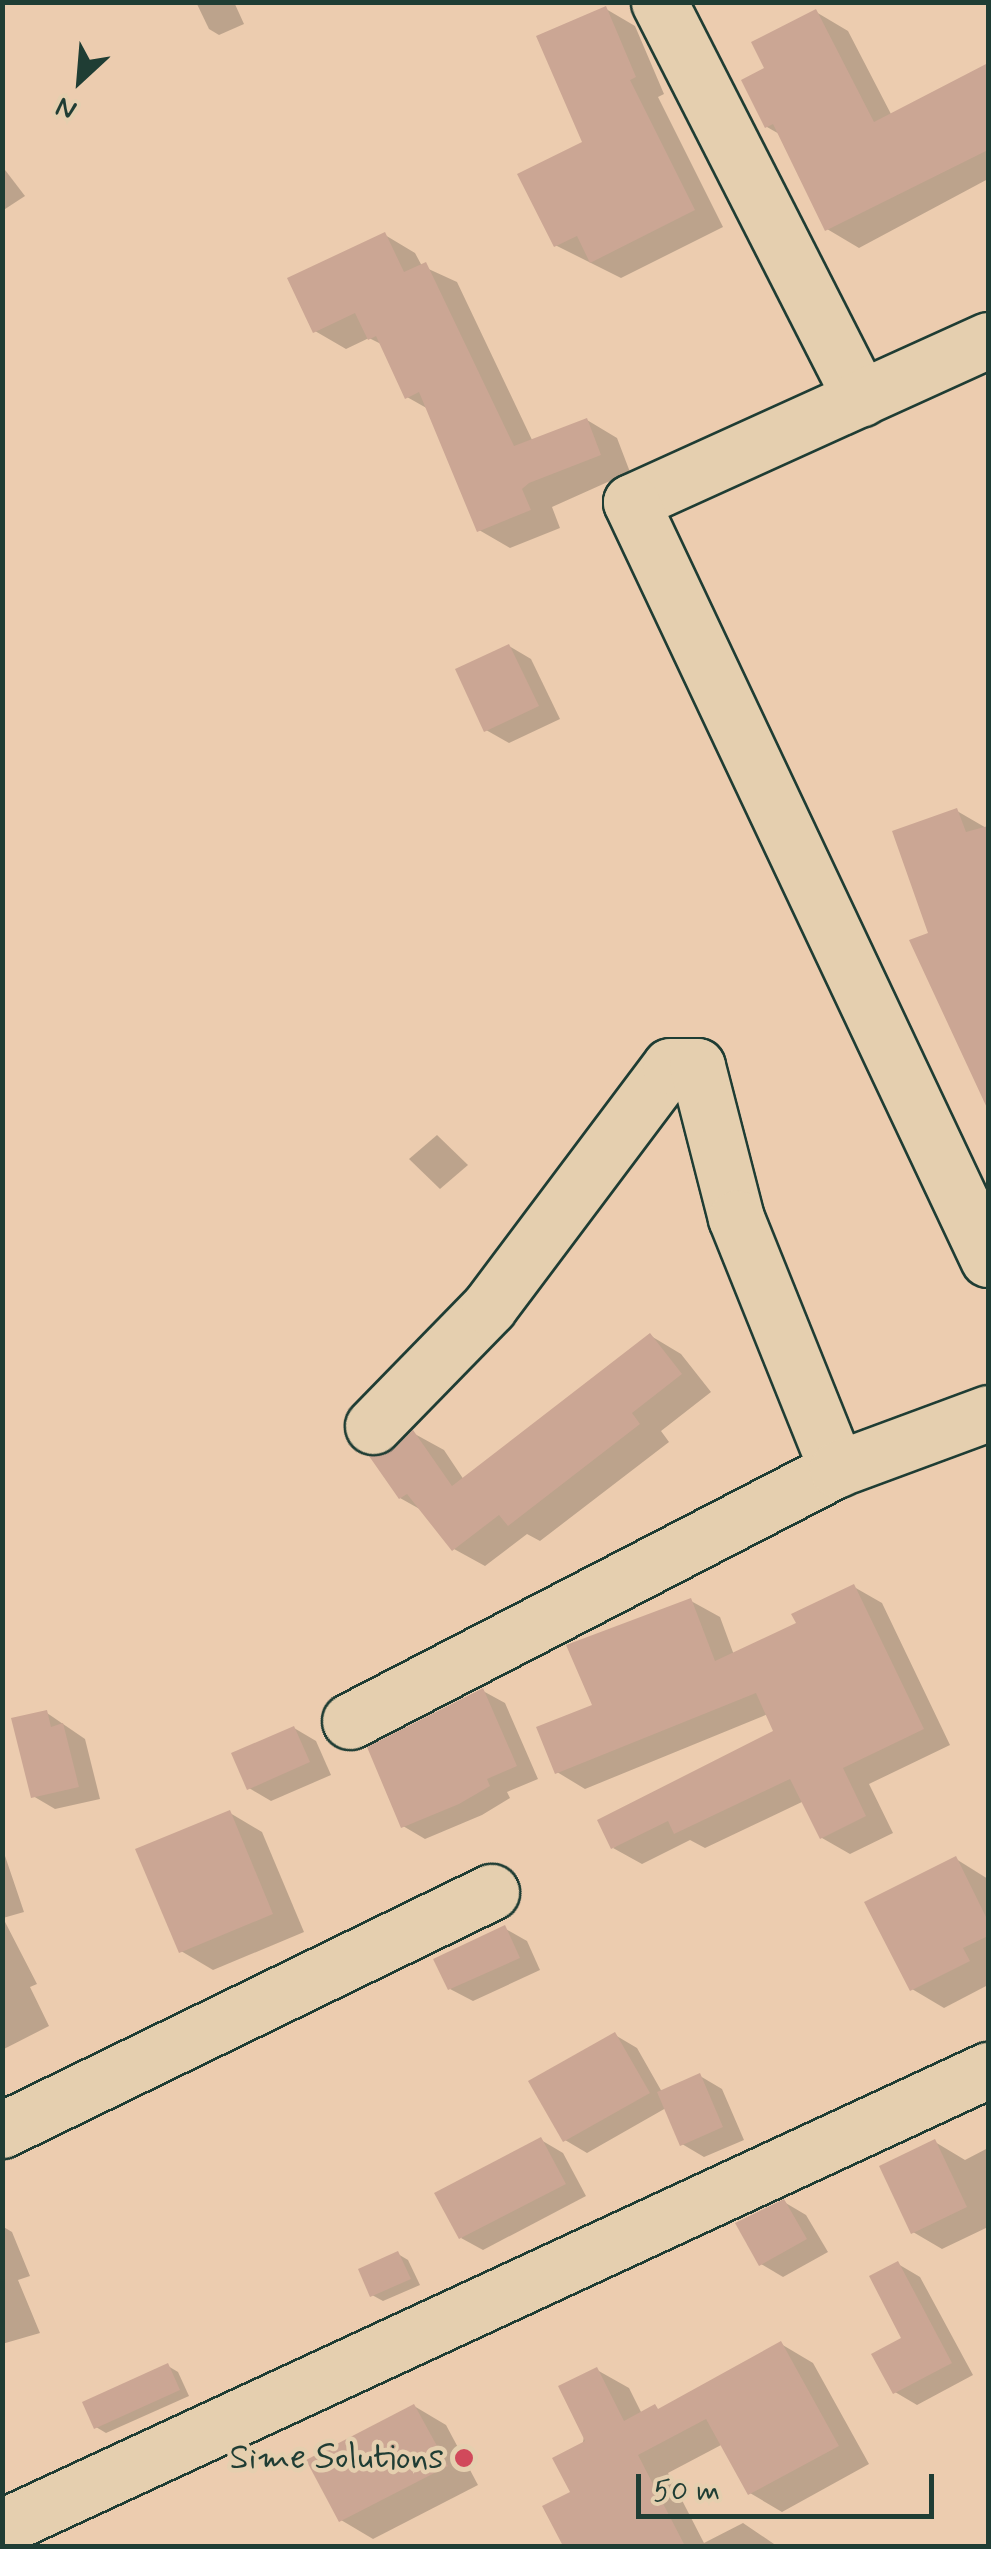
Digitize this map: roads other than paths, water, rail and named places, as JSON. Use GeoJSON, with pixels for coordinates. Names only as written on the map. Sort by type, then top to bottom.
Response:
{"type":"FeatureCollection","features":[{"type":"Feature","properties":{"kind":"street"},"geometry":{"type":"LineString","coordinates":[[660,2],[860,398]]}},
{"type":"Feature","properties":{"kind":"street"},"geometry":{"type":"LineString","coordinates":[[988,340],[631,502],[988,1260]]}},
{"type":"Feature","properties":{"kind":"street"},"geometry":{"type":"LineString","coordinates":[[372,1426],[490,1307],[670,1066],[696,1066],[736,1218],[837,1469]]}},
{"type":"Feature","properties":{"kind":"street"},"geometry":{"type":"LineString","coordinates":[[350,1721],[837,1469],[988,1413]]}},
{"type":"Feature","properties":{"kind":"street"},"geometry":{"type":"LineString","coordinates":[[2,2130],[490,1892]]}},
{"type":"Feature","properties":{"kind":"street"},"geometry":{"type":"LineString","coordinates":[[2,2527],[988,2070]]}},
{"type":"Feature","properties":{"kind":"place","name":"Sime Solutions"},"geometry":{"type":"Point","coordinates":[464,2458]}}]}
